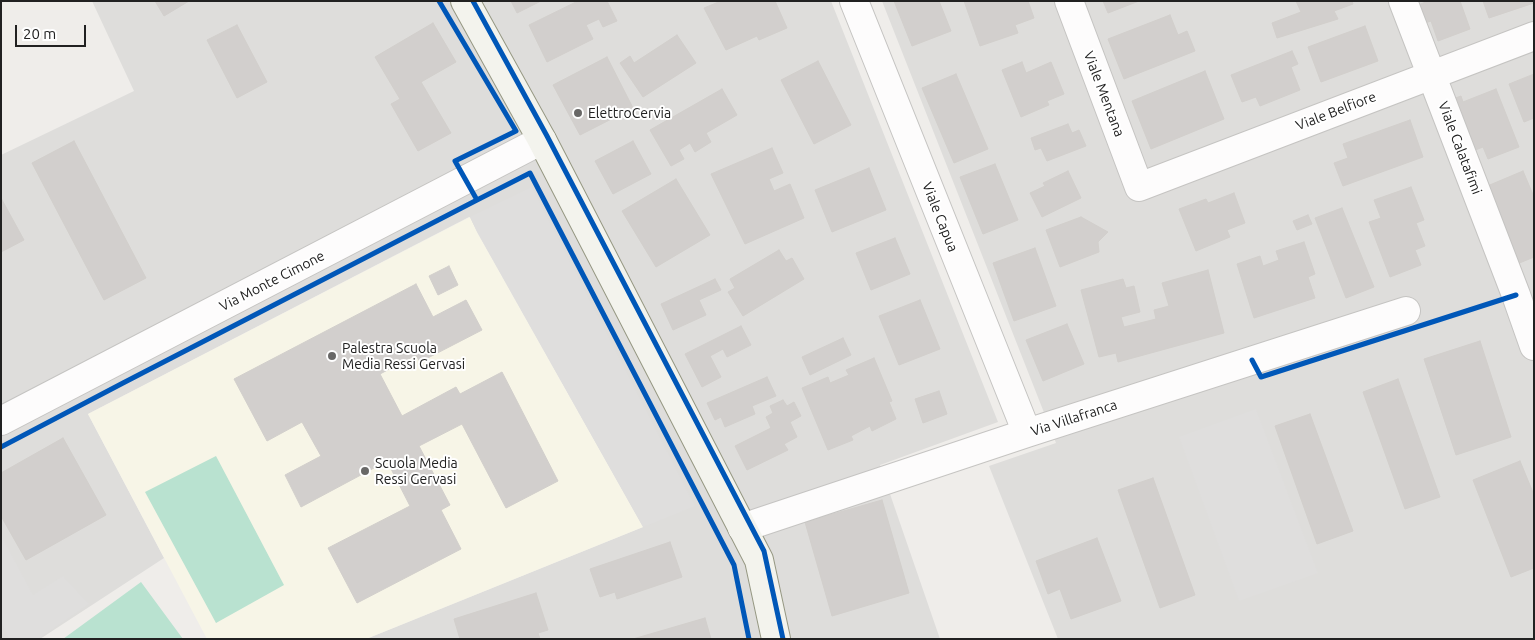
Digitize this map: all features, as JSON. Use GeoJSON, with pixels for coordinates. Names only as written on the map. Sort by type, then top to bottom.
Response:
{"type":"FeatureCollection","features":[{"type":"Feature","properties":{"kind":"street"},"geometry":{"type":"LineString","coordinates":[[465,1],[542,140],[759,560],[776,639]]}},
{"type":"Feature","properties":{"kind":"street","name":"Viale Capua"},"geometry":{"type":"LineString","coordinates":[[854,1],[1026,433]]}},
{"type":"Feature","properties":{"kind":"street","name":"Viale Mentana"},"geometry":{"type":"LineString","coordinates":[[1069,1],[1139,187]]}},
{"type":"Feature","properties":{"kind":"street","name":"Viale Calatafimi"},"geometry":{"type":"LineString","coordinates":[[1403,1],[1534,346]]}},
{"type":"Feature","properties":{"kind":"street","name":"Viale Belfiore"},"geometry":{"type":"LineString","coordinates":[[1139,187],[1534,36]]}},
{"type":"Feature","properties":{"kind":"street","name":"Via Monte Cimone"},"geometry":{"type":"LineString","coordinates":[[1,422],[542,140]]}},
{"type":"Feature","properties":{"kind":"street","name":"Via Villafranca"},"geometry":{"type":"LineString","coordinates":[[742,528],[1026,433],[1406,311]]}},
{"type":"Feature","properties":{"kind":"shaded area"},"geometry":{"type":"Polygon","coordinates":[[[92,1],[831,1],[998,422],[880,465],[940,639],[366,639],[643,527],[469,217],[88,414],[164,558],[40,639],[1,639],[1,155],[134,91],[92,1]]]}},
{"type":"Feature","properties":{"kind":"shaded area"},"geometry":{"type":"Polygon","coordinates":[[[882,1],[1534,1],[1534,639],[1058,639],[989,466],[1056,443],[882,1]]]}},
{"type":"Feature","properties":{"kind":"shaded area"},"geometry":{"type":"Polygon","coordinates":[[[532,187],[695,506],[643,527],[477,232],[470,217],[532,187]]]}},
{"type":"Feature","properties":{"kind":"shaded area","name":"Scuola Media Ressi Gervasi"},"geometry":{"type":"Polygon","coordinates":[[[470,217],[643,527],[366,639],[207,639],[88,414],[470,217]]]}},
{"type":"Feature","properties":{"kind":"shaded area"},"geometry":{"type":"Polygon","coordinates":[[[1256,409],[1318,573],[1239,601],[1179,437],[1256,409]]]}},
{"type":"Feature","properties":{"kind":"shaded area"},"geometry":{"type":"Polygon","coordinates":[[[1,535],[33,595],[63,576],[89,604],[38,639],[9,639],[1,622],[1,535]]]}},
{"type":"Feature","properties":{"kind":"green space"},"geometry":{"type":"Polygon","coordinates":[[[216,456],[284,585],[216,623],[145,492],[216,456]]]}},
{"type":"Feature","properties":{"kind":"green space"},"geometry":{"type":"Polygon","coordinates":[[[141,582],[183,639],[63,639],[141,582]]]}},
{"type":"Feature","properties":{"kind":"building"},"geometry":{"type":"Polygon","coordinates":[[[155,1],[189,1],[164,16],[155,1]]]}},
{"type":"Feature","properties":{"kind":"building"},"geometry":{"type":"Polygon","coordinates":[[[511,1],[541,1],[517,13],[511,1]]]}},
{"type":"Feature","properties":{"kind":"building"},"geometry":{"type":"Polygon","coordinates":[[[578,1],[607,1],[617,21],[603,27],[599,19],[586,25],[593,39],[547,62],[529,25],[578,1]]]}},
{"type":"Feature","properties":{"kind":"building"},"geometry":{"type":"Polygon","coordinates":[[[721,1],[775,1],[787,28],[759,40],[757,36],[726,50],[704,8],[721,1]]]}},
{"type":"Feature","properties":{"kind":"building"},"geometry":{"type":"Polygon","coordinates":[[[894,1],[939,1],[951,31],[912,46],[894,1]]]}},
{"type":"Feature","properties":{"kind":"building"},"geometry":{"type":"Polygon","coordinates":[[[964,1],[1028,1],[1034,18],[1015,25],[1018,33],[980,46],[964,1]]]}},
{"type":"Feature","properties":{"kind":"building"},"geometry":{"type":"Polygon","coordinates":[[[1103,1],[1139,1],[1108,13],[1103,1]]]}},
{"type":"Feature","properties":{"kind":"building"},"geometry":{"type":"Polygon","coordinates":[[[1296,1],[1352,1],[1353,4],[1334,11],[1338,19],[1277,38],[1272,23],[1301,12],[1296,1]]]}},
{"type":"Feature","properties":{"kind":"building"},"geometry":{"type":"Polygon","coordinates":[[[1428,1],[1460,1],[1470,29],[1438,41],[1431,21],[1422,24],[1416,6],[1428,1]]]}},
{"type":"Feature","properties":{"kind":"building"},"geometry":{"type":"Polygon","coordinates":[[[1483,1],[1534,1],[1534,3],[1489,18],[1483,1]]]}},
{"type":"Feature","properties":{"kind":"building"},"geometry":{"type":"Polygon","coordinates":[[[1170,15],[1178,35],[1187,31],[1195,51],[1124,79],[1108,39],[1170,15]]]}},
{"type":"Feature","properties":{"kind":"building"},"geometry":{"type":"Polygon","coordinates":[[[433,23],[456,62],[421,82],[451,133],[418,151],[391,104],[400,99],[375,57],[433,23]]]}},
{"type":"Feature","properties":{"kind":"building"},"geometry":{"type":"Polygon","coordinates":[[[237,25],[267,82],[237,98],[207,40],[237,25]]]}},
{"type":"Feature","properties":{"kind":"building"},"geometry":{"type":"Polygon","coordinates":[[[1365,26],[1378,61],[1321,82],[1308,47],[1365,26]]]}},
{"type":"Feature","properties":{"kind":"building"},"geometry":{"type":"Polygon","coordinates":[[[677,35],[696,63],[643,97],[620,63],[630,56],[634,63],[677,35]]]}},
{"type":"Feature","properties":{"kind":"building"},"geometry":{"type":"Polygon","coordinates":[[[1292,51],[1298,64],[1291,67],[1300,90],[1260,106],[1256,97],[1242,102],[1231,75],[1292,51]]]}},
{"type":"Feature","properties":{"kind":"building"},"geometry":{"type":"Polygon","coordinates":[[[607,57],[633,108],[580,135],[553,85],[607,57]]]}},
{"type":"Feature","properties":{"kind":"building"},"geometry":{"type":"Polygon","coordinates":[[[818,61],[851,125],[814,144],[781,80],[818,61]]]}},
{"type":"Feature","properties":{"kind":"building"},"geometry":{"type":"Polygon","coordinates":[[[1022,62],[1026,73],[1051,62],[1064,94],[1047,101],[1049,105],[1021,117],[1002,70],[1022,62]]]}},
{"type":"Feature","properties":{"kind":"building"},"geometry":{"type":"Polygon","coordinates":[[[1205,71],[1224,119],[1151,149],[1132,101],[1205,71]]]}},
{"type":"Feature","properties":{"kind":"building"},"geometry":{"type":"Polygon","coordinates":[[[956,74],[988,149],[954,163],[922,88],[956,74]]]}},
{"type":"Feature","properties":{"kind":"building"},"geometry":{"type":"Polygon","coordinates":[[[1534,74],[1534,118],[1524,122],[1509,84],[1534,74]]]}},
{"type":"Feature","properties":{"kind":"building"},"geometry":{"type":"Polygon","coordinates":[[[722,89],[737,115],[706,133],[711,142],[695,152],[690,143],[679,150],[684,159],[671,166],[650,130],[722,89]]]}},
{"type":"Feature","properties":{"kind":"building"},"geometry":{"type":"Polygon","coordinates":[[[1496,89],[1519,147],[1488,159],[1483,147],[1470,152],[1450,100],[1461,96],[1463,102],[1496,89]]]}},
{"type":"Feature","properties":{"kind":"building"},"geometry":{"type":"Polygon","coordinates":[[[1410,120],[1423,157],[1343,186],[1334,163],[1348,158],[1343,144],[1410,120]]]}},
{"type":"Feature","properties":{"kind":"building"},"geometry":{"type":"Polygon","coordinates":[[[1068,124],[1072,133],[1079,130],[1086,146],[1047,161],[1041,148],[1035,150],[1031,138],[1068,124]]]}},
{"type":"Feature","properties":{"kind":"building"},"geometry":{"type":"Polygon","coordinates":[[[74,141],[146,278],[104,300],[32,163],[74,141]]]}},
{"type":"Feature","properties":{"kind":"building"},"geometry":{"type":"Polygon","coordinates":[[[633,141],[651,174],[613,194],[595,161],[633,141]]]}},
{"type":"Feature","properties":{"kind":"building"},"geometry":{"type":"Polygon","coordinates":[[[772,148],[783,173],[769,179],[774,191],[790,184],[804,218],[745,244],[711,174],[772,148]]]}},
{"type":"Feature","properties":{"kind":"building"},"geometry":{"type":"Polygon","coordinates":[[[995,164],[1018,220],[983,234],[960,177],[995,164]]]}},
{"type":"Feature","properties":{"kind":"building"},"geometry":{"type":"Polygon","coordinates":[[[869,168],[886,210],[832,232],[815,190],[869,168]]]}},
{"type":"Feature","properties":{"kind":"building"},"geometry":{"type":"Polygon","coordinates":[[[1068,171],[1081,198],[1042,217],[1030,193],[1045,186],[1043,183],[1068,171]]]}},
{"type":"Feature","properties":{"kind":"building"},"geometry":{"type":"Polygon","coordinates":[[[1523,171],[1534,197],[1534,257],[1517,264],[1485,187],[1523,171]]]}},
{"type":"Feature","properties":{"kind":"building"},"geometry":{"type":"Polygon","coordinates":[[[676,179],[710,235],[656,267],[622,211],[676,179]]]}},
{"type":"Feature","properties":{"kind":"building"},"geometry":{"type":"Polygon","coordinates":[[[1411,187],[1424,220],[1416,223],[1425,246],[1415,250],[1421,265],[1390,277],[1369,222],[1381,218],[1374,200],[1411,187]]]}},
{"type":"Feature","properties":{"kind":"building"},"geometry":{"type":"Polygon","coordinates":[[[1234,193],[1245,223],[1227,230],[1230,237],[1196,251],[1179,209],[1206,199],[1208,203],[1234,193]]]}},
{"type":"Feature","properties":{"kind":"building"},"geometry":{"type":"Polygon","coordinates":[[[1,198],[24,240],[1,252],[1,198]]]}},
{"type":"Feature","properties":{"kind":"building"},"geometry":{"type":"Polygon","coordinates":[[[1342,208],[1374,287],[1346,298],[1315,218],[1342,208]]]}},
{"type":"Feature","properties":{"kind":"building"},"geometry":{"type":"Polygon","coordinates":[[[1308,215],[1312,224],[1297,230],[1293,221],[1308,215]]]}},
{"type":"Feature","properties":{"kind":"building"},"geometry":{"type":"Polygon","coordinates":[[[1081,217],[1108,232],[1098,242],[1099,252],[1060,267],[1046,230],[1081,217]]]}},
{"type":"Feature","properties":{"kind":"building"},"geometry":{"type":"Polygon","coordinates":[[[895,238],[910,274],[871,290],[856,253],[895,238]]]}},
{"type":"Feature","properties":{"kind":"building"},"geometry":{"type":"Polygon","coordinates":[[[1304,242],[1315,274],[1308,277],[1315,298],[1254,318],[1237,264],[1260,256],[1263,266],[1279,260],[1276,251],[1304,242]]]}},
{"type":"Feature","properties":{"kind":"building"},"geometry":{"type":"Polygon","coordinates":[[[1035,248],[1056,306],[1014,321],[993,263],[1035,248]]]}},
{"type":"Feature","properties":{"kind":"building"},"geometry":{"type":"Polygon","coordinates":[[[779,250],[786,261],[792,258],[804,279],[743,316],[728,292],[735,288],[730,279],[779,250]]]}},
{"type":"Feature","properties":{"kind":"building"},"geometry":{"type":"Polygon","coordinates":[[[449,266],[458,285],[438,295],[429,276],[449,266]]]}},
{"type":"Feature","properties":{"kind":"building"},"geometry":{"type":"Polygon","coordinates":[[[1208,270],[1224,333],[1118,362],[1116,353],[1099,357],[1081,290],[1123,279],[1126,288],[1134,286],[1140,312],[1121,317],[1124,327],[1156,319],[1154,310],[1169,306],[1162,283],[1208,270]]]}},
{"type":"Feature","properties":{"kind":"building"},"geometry":{"type":"Polygon","coordinates":[[[715,279],[721,290],[699,300],[706,315],[673,330],[661,304],[715,279]]]}},
{"type":"Feature","properties":{"kind":"building"},"geometry":{"type":"Polygon","coordinates":[[[416,284],[433,317],[466,300],[482,330],[420,362],[416,355],[380,374],[402,416],[456,387],[460,394],[502,372],[558,481],[506,508],[462,424],[419,446],[450,505],[441,510],[461,549],[357,603],[328,548],[410,506],[387,461],[301,507],[285,475],[321,456],[302,422],[267,441],[234,379],[416,284]]]}},
{"type":"Feature","properties":{"kind":"building"},"geometry":{"type":"Polygon","coordinates":[[[920,300],[940,349],[899,365],[879,316],[920,300]]]}},
{"type":"Feature","properties":{"kind":"building"},"geometry":{"type":"Polygon","coordinates":[[[1067,324],[1084,364],[1043,381],[1026,340],[1067,324]]]}},
{"type":"Feature","properties":{"kind":"building"},"geometry":{"type":"Polygon","coordinates":[[[741,326],[751,345],[727,357],[723,349],[710,356],[721,377],[702,387],[685,354],[741,326]]]}},
{"type":"Feature","properties":{"kind":"building"},"geometry":{"type":"Polygon","coordinates":[[[843,338],[851,355],[810,375],[802,357],[843,338]]]}},
{"type":"Feature","properties":{"kind":"building"},"geometry":{"type":"Polygon","coordinates":[[[1480,341],[1511,437],[1456,455],[1424,359],[1480,341]]]}},
{"type":"Feature","properties":{"kind":"building"},"geometry":{"type":"Polygon","coordinates":[[[874,358],[892,401],[889,402],[896,419],[872,431],[870,426],[851,436],[853,440],[828,450],[802,388],[828,377],[830,383],[849,375],[846,370],[874,358]]]}},
{"type":"Feature","properties":{"kind":"building"},"geometry":{"type":"Polygon","coordinates":[[[767,377],[776,396],[752,406],[755,414],[725,427],[721,417],[715,420],[707,403],[767,377]]]}},
{"type":"Feature","properties":{"kind":"building"},"geometry":{"type":"Polygon","coordinates":[[[1398,379],[1440,497],[1405,509],[1363,392],[1398,379]]]}},
{"type":"Feature","properties":{"kind":"building"},"geometry":{"type":"Polygon","coordinates":[[[939,391],[947,414],[923,423],[915,399],[939,391]]]}},
{"type":"Feature","properties":{"kind":"building"},"geometry":{"type":"Polygon","coordinates":[[[783,400],[787,406],[794,402],[801,416],[790,422],[797,437],[784,444],[788,450],[747,470],[735,446],[771,428],[766,417],[773,413],[770,406],[783,400]]]}},
{"type":"Feature","properties":{"kind":"building"},"geometry":{"type":"Polygon","coordinates":[[[1310,414],[1353,531],[1317,544],[1275,426],[1310,414]]]}},
{"type":"Feature","properties":{"kind":"building"},"geometry":{"type":"Polygon","coordinates":[[[63,438],[106,515],[26,560],[1,516],[1,473],[63,438]]]}},
{"type":"Feature","properties":{"kind":"building"},"geometry":{"type":"Polygon","coordinates":[[[1520,461],[1534,495],[1534,568],[1511,577],[1473,480],[1520,461]]]}},
{"type":"Feature","properties":{"kind":"building"},"geometry":{"type":"Polygon","coordinates":[[[1153,478],[1195,595],[1160,608],[1118,490],[1153,478]]]}},
{"type":"Feature","properties":{"kind":"building"},"geometry":{"type":"Polygon","coordinates":[[[882,500],[909,593],[832,616],[805,522],[882,500]]]}},
{"type":"Feature","properties":{"kind":"building"},"geometry":{"type":"Polygon","coordinates":[[[1097,538],[1121,601],[1071,619],[1060,589],[1048,594],[1036,561],[1097,538]]]}},
{"type":"Feature","properties":{"kind":"building"},"geometry":{"type":"Polygon","coordinates":[[[670,542],[682,577],[617,599],[615,592],[600,597],[590,569],[670,542]]]}},
{"type":"Feature","properties":{"kind":"building"},"geometry":{"type":"Polygon","coordinates":[[[536,593],[548,630],[538,633],[540,639],[460,639],[454,619],[536,593]]]}},
{"type":"Feature","properties":{"kind":"building"},"geometry":{"type":"Polygon","coordinates":[[[705,618],[711,639],[633,639],[705,618]]]}},
{"type":"Feature","properties":{"kind":"cycle path"},"geometry":{"type":"LineString","coordinates":[[439,1],[516,131],[455,161],[477,200],[530,173],[734,565],[749,639]]}},
{"type":"Feature","properties":{"kind":"cycle path"},"geometry":{"type":"LineString","coordinates":[[473,1],[547,136],[764,551],[783,639]]}},
{"type":"Feature","properties":{"kind":"cycle path"},"geometry":{"type":"LineString","coordinates":[[1,447],[477,200]]}},
{"type":"Feature","properties":{"kind":"cycle path"},"geometry":{"type":"LineString","coordinates":[[1252,360],[1261,377],[1516,295]]}},
{"type":"Feature","properties":{"kind":"place","name":"ElettroCervia"},"geometry":{"type":"Point","coordinates":[578,113]}},
{"type":"Feature","properties":{"kind":"place","name":"Palestra Scuola Media Ressi Gervasi"},"geometry":{"type":"Point","coordinates":[332,356]}},
{"type":"Feature","properties":{"kind":"place","name":"Scuola Media Ressi Gervasi"},"geometry":{"type":"Point","coordinates":[365,471]}}]}
